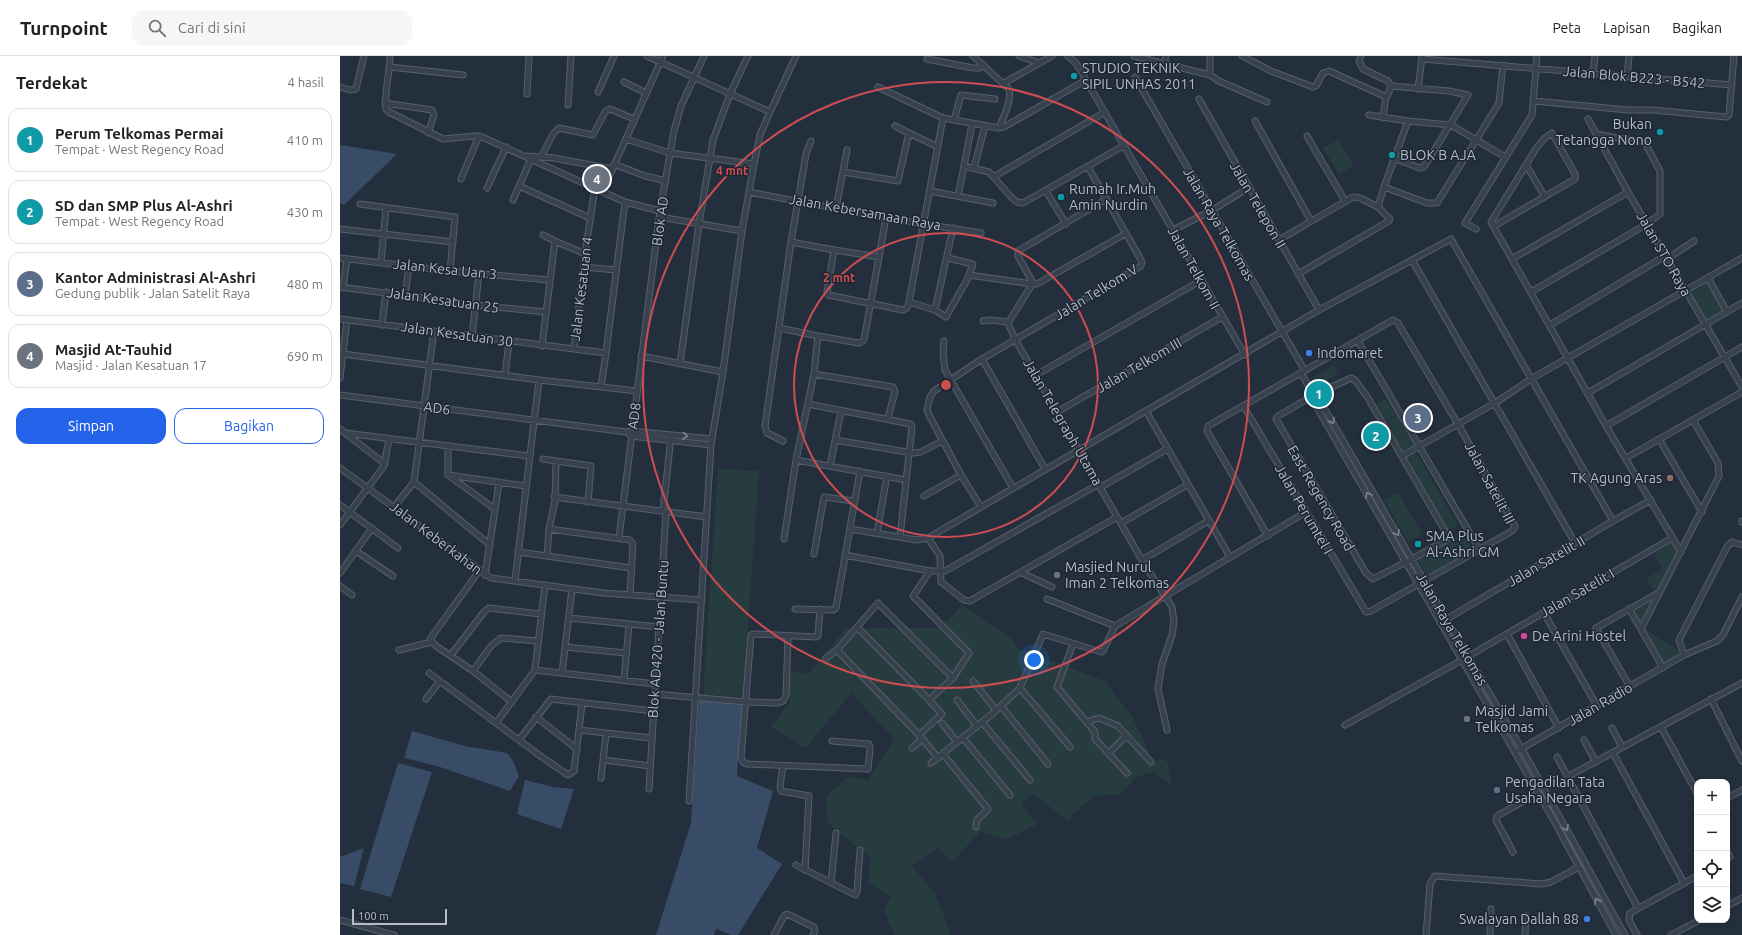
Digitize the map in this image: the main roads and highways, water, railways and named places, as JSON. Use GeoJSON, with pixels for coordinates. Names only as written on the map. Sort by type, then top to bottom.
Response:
{"type":"FeatureCollection","features":[{"type":"Feature","properties":{"kind":"water"},"geometry":{"type":"Polygon","coordinates":[[[340,145],[397,154],[344,205],[340,203],[340,145]]]}},
{"type":"Feature","properties":{"kind":"water"},"geometry":{"type":"Polygon","coordinates":[[[699,700],[742,705],[737,776],[773,791],[757,848],[782,864],[738,935],[731,935],[716,929],[714,935],[656,935],[691,823],[699,700]]]}},
{"type":"Feature","properties":{"kind":"water"},"geometry":{"type":"Polygon","coordinates":[[[412,731],[465,746],[507,753],[513,761],[519,776],[510,791],[437,766],[404,758],[412,731]]]}},
{"type":"Feature","properties":{"kind":"water"},"geometry":{"type":"Polygon","coordinates":[[[398,763],[432,772],[391,897],[360,889],[398,763]]]}},
{"type":"Feature","properties":{"kind":"water"},"geometry":{"type":"Polygon","coordinates":[[[525,780],[553,787],[574,789],[561,829],[517,814],[525,780]]]}},
{"type":"Feature","properties":{"kind":"water"},"geometry":{"type":"Polygon","coordinates":[[[364,848],[354,886],[340,883],[340,857],[364,848]]]}},
{"type":"Feature","properties":{"kind":"place","name":"STUDIO TEKNIK SIPIL UNHAS 2011"},"geometry":{"type":"Point","coordinates":[1074,76]}},
{"type":"Feature","properties":{"kind":"place","name":"Bukan Tetangga Nono"},"geometry":{"type":"Point","coordinates":[1660,132]}},
{"type":"Feature","properties":{"kind":"place","name":"BLOK B AJA"},"geometry":{"type":"Point","coordinates":[1392,155]}},
{"type":"Feature","properties":{"kind":"place","name":"Masjid At-Tauhid"},"geometry":{"type":"Point","coordinates":[597,179]}},
{"type":"Feature","properties":{"kind":"place","name":"Rumah Ir.Muh Amin Nurdin"},"geometry":{"type":"Point","coordinates":[1061,197]}},
{"type":"Feature","properties":{"kind":"place","name":"Indomaret"},"geometry":{"type":"Point","coordinates":[1309,353]}},
{"type":"Feature","properties":{"kind":"place","name":"Perum Telkomas Permai"},"geometry":{"type":"Point","coordinates":[1319,394]}},
{"type":"Feature","properties":{"kind":"place","name":"Kantor Administrasi Al-Ashri"},"geometry":{"type":"Point","coordinates":[1418,418]}},
{"type":"Feature","properties":{"kind":"place","name":"SD dan SMP Plus Al-Ashri"},"geometry":{"type":"Point","coordinates":[1376,436]}},
{"type":"Feature","properties":{"kind":"place","name":"TK Agung Aras"},"geometry":{"type":"Point","coordinates":[1670,478]}},
{"type":"Feature","properties":{"kind":"place","name":"SMA Plus Al-Ashri GM"},"geometry":{"type":"Point","coordinates":[1418,544]}},
{"type":"Feature","properties":{"kind":"place","name":"Masjied Nurul Iman 2 Telkomas"},"geometry":{"type":"Point","coordinates":[1057,575]}},
{"type":"Feature","properties":{"kind":"place","name":"De Arini Hostel"},"geometry":{"type":"Point","coordinates":[1524,636]}},
{"type":"Feature","properties":{"kind":"place","name":"Masjid Jami Telkomas"},"geometry":{"type":"Point","coordinates":[1467,719]}},
{"type":"Feature","properties":{"kind":"place","name":"Pengadilan Tata Usaha Negara"},"geometry":{"type":"Point","coordinates":[1497,790]}},
{"type":"Feature","properties":{"kind":"place","name":"Swalayan Dallah 88"},"geometry":{"type":"Point","coordinates":[1587,919]}}]}
